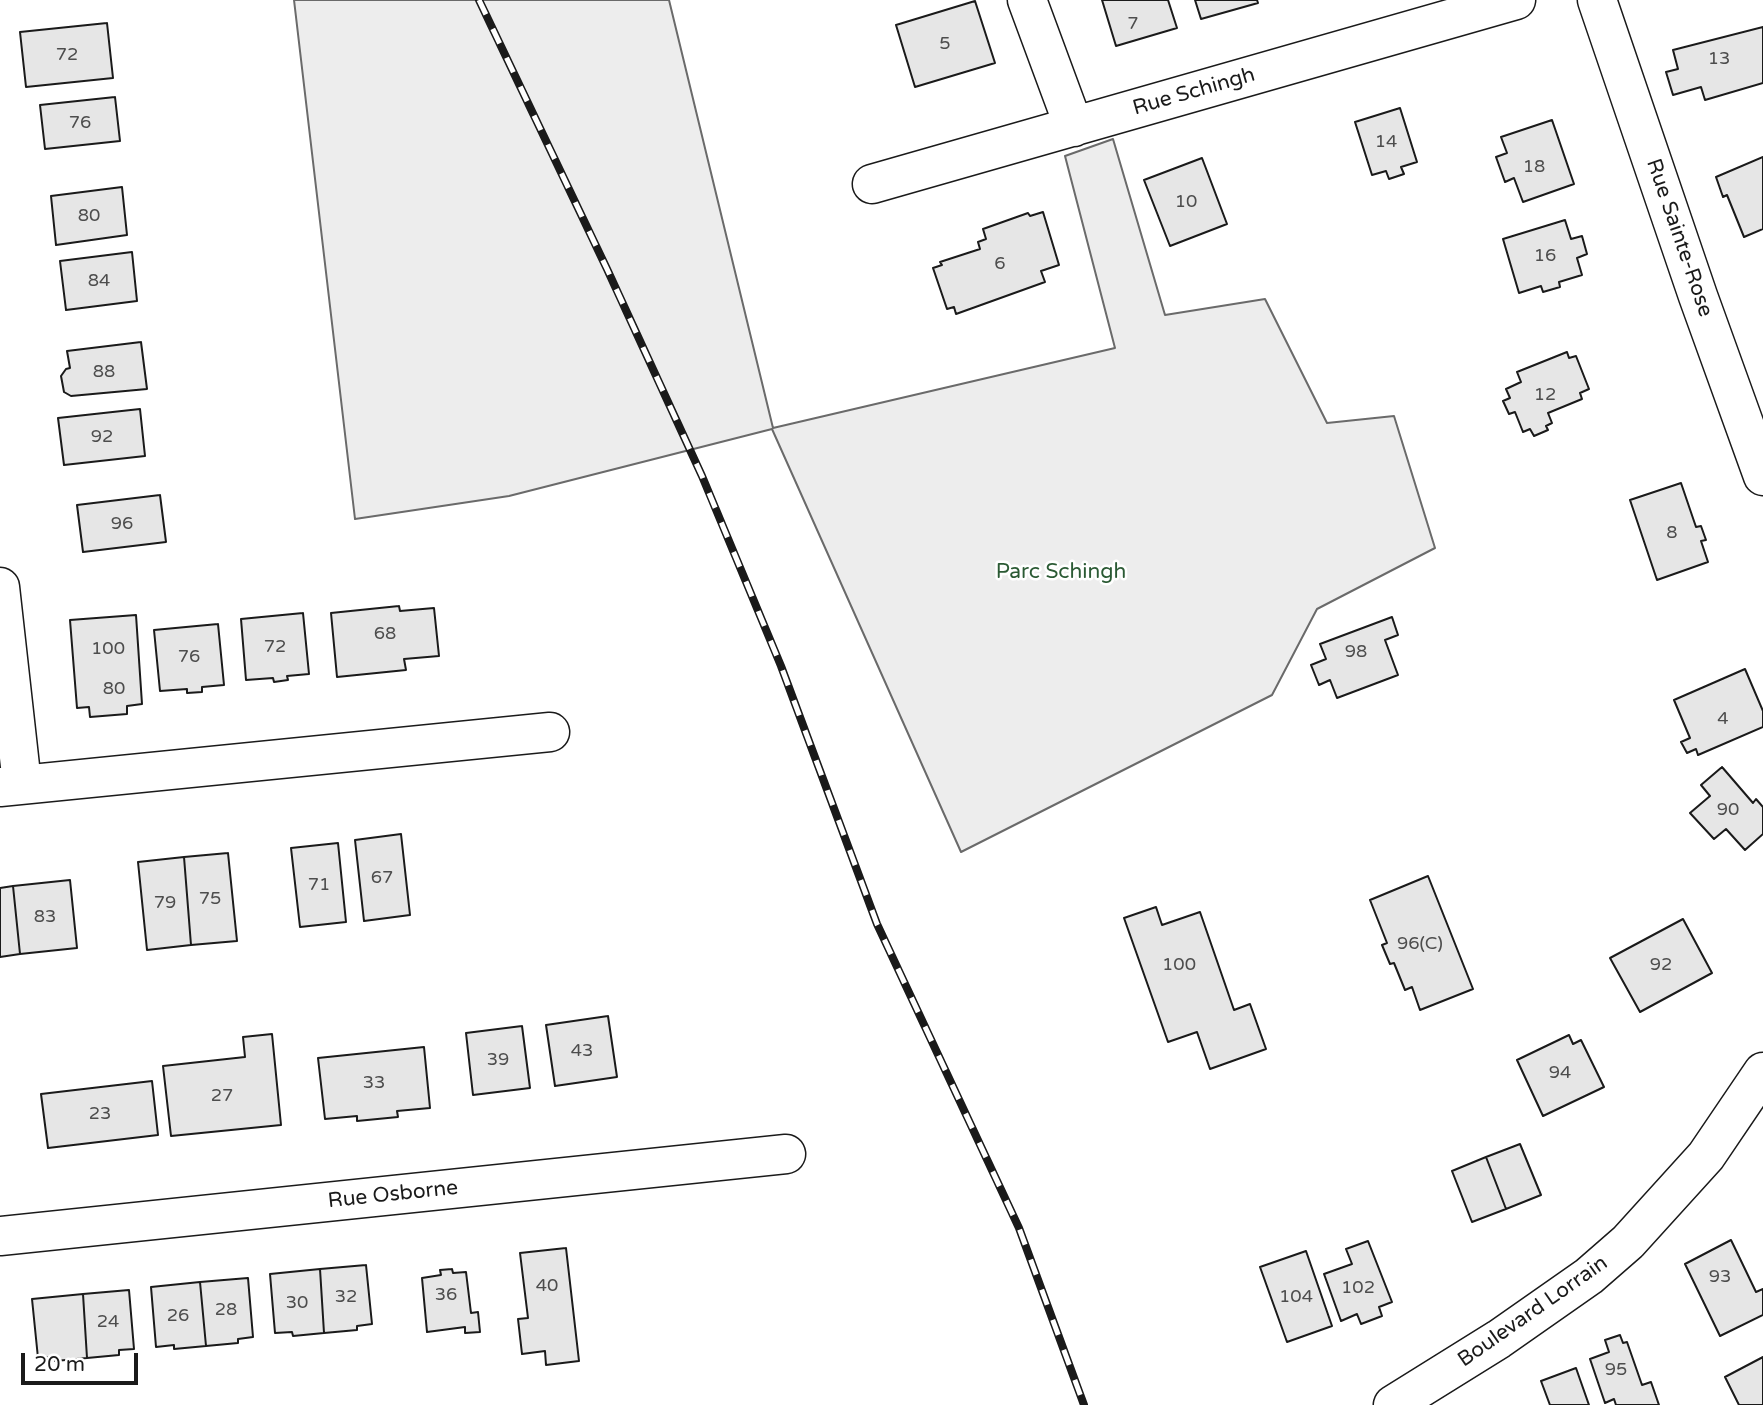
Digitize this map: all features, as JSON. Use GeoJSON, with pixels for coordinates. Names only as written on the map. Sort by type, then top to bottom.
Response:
{"type":"FeatureCollection","features":[{"type":"Feature","properties":{"kind":"street"},"geometry":{"type":"LineString","coordinates":[[1027,0],[1074,127]]}},
{"type":"Feature","properties":{"kind":"street","name":"Rue Schingh"},"geometry":{"type":"LineString","coordinates":[[872,184],[1516,0]]}},
{"type":"Feature","properties":{"kind":"street","name":"Rue Sainte-Rose"},"geometry":{"type":"LineString","coordinates":[[1597,0],[1698,296],[1763,475]]}},
{"type":"Feature","properties":{"kind":"street"},"geometry":{"type":"LineString","coordinates":[[0,587],[11,785],[550,732]]}},
{"type":"Feature","properties":{"kind":"street","name":"Boulevard Lorrain"},"geometry":{"type":"LineString","coordinates":[[1393,1405],[1499,1339],[1577,1284],[1628,1242],[1706,1156],[1763,1072]]}},
{"type":"Feature","properties":{"kind":"street","name":"Rue Osborne"},"geometry":{"type":"LineString","coordinates":[[0,1236],[786,1154]]}},
{"type":"Feature","properties":{"kind":"shaded area"},"geometry":{"type":"Polygon","coordinates":[[[294,0],[669,0],[773,428],[1115,348],[1065,156],[1113,139],[1165,315],[1265,299],[1327,423],[1394,416],[1435,548],[1317,609],[1272,695],[961,852],[772,429],[509,496],[355,519],[294,0]]]}},
{"type":"Feature","properties":{"kind":"building"},"geometry":{"type":"Polygon","coordinates":[[[1102,0],[1168,0],[1177,28],[1116,46],[1102,0]]]}},
{"type":"Feature","properties":{"kind":"building"},"geometry":{"type":"Polygon","coordinates":[[[1195,0],[1257,0],[1258,3],[1201,19],[1195,0]]]}},
{"type":"Feature","properties":{"kind":"building"},"geometry":{"type":"Polygon","coordinates":[[[975,1],[995,63],[915,87],[896,25],[975,1]]]}},
{"type":"Feature","properties":{"kind":"building"},"geometry":{"type":"Polygon","coordinates":[[[107,23],[113,78],[26,87],[20,32],[107,23]]]}},
{"type":"Feature","properties":{"kind":"building"},"geometry":{"type":"Polygon","coordinates":[[[1763,27],[1763,83],[1705,100],[1701,87],[1673,95],[1666,72],[1678,69],[1673,50],[1763,27]]]}},
{"type":"Feature","properties":{"kind":"building"},"geometry":{"type":"Polygon","coordinates":[[[115,97],[120,141],[45,149],[40,105],[115,97]]]}},
{"type":"Feature","properties":{"kind":"building"},"geometry":{"type":"Polygon","coordinates":[[[1400,108],[1417,162],[1401,167],[1404,174],[1389,179],[1386,171],[1372,175],[1355,122],[1400,108]]]}},
{"type":"Feature","properties":{"kind":"building"},"geometry":{"type":"Polygon","coordinates":[[[1552,120],[1574,184],[1523,202],[1514,178],[1505,182],[1496,157],[1507,153],[1501,137],[1552,120]]]}},
{"type":"Feature","properties":{"kind":"building"},"geometry":{"type":"Polygon","coordinates":[[[1763,157],[1763,229],[1744,237],[1727,195],[1723,197],[1716,177],[1763,157]]]}},
{"type":"Feature","properties":{"kind":"building"},"geometry":{"type":"Polygon","coordinates":[[[1202,158],[1227,224],[1170,246],[1144,180],[1202,158]]]}},
{"type":"Feature","properties":{"kind":"building"},"geometry":{"type":"Polygon","coordinates":[[[122,187],[127,235],[56,245],[51,196],[122,187]]]}},
{"type":"Feature","properties":{"kind":"building"},"geometry":{"type":"Polygon","coordinates":[[[1043,212],[1059,265],[1041,271],[1045,282],[956,314],[954,307],[947,309],[933,268],[942,265],[940,262],[980,249],[978,242],[986,239],[983,229],[1028,213],[1030,216],[1043,212]]]}},
{"type":"Feature","properties":{"kind":"building"},"geometry":{"type":"Polygon","coordinates":[[[1565,220],[1571,239],[1582,236],[1587,254],[1577,258],[1582,275],[1559,282],[1560,287],[1543,292],[1541,286],[1519,293],[1503,239],[1565,220]]]}},
{"type":"Feature","properties":{"kind":"building"},"geometry":{"type":"Polygon","coordinates":[[[132,252],[137,301],[66,310],[60,261],[132,252]]]}},
{"type":"Feature","properties":{"kind":"building"},"geometry":{"type":"Polygon","coordinates":[[[141,342],[147,389],[71,396],[64,392],[61,376],[70,368],[67,351],[141,342]]]}},
{"type":"Feature","properties":{"kind":"building"},"geometry":{"type":"Polygon","coordinates":[[[1567,352],[1569,358],[1576,356],[1589,389],[1580,393],[1582,399],[1548,413],[1552,423],[1546,426],[1548,430],[1534,436],[1530,429],[1523,432],[1515,412],[1509,414],[1503,401],[1510,398],[1506,389],[1521,382],[1517,372],[1567,352]]]}},
{"type":"Feature","properties":{"kind":"building"},"geometry":{"type":"Polygon","coordinates":[[[140,409],[145,456],[64,465],[58,418],[140,409]]]}},
{"type":"Feature","properties":{"kind":"building"},"geometry":{"type":"Polygon","coordinates":[[[1681,483],[1696,527],[1701,526],[1706,540],[1701,541],[1708,562],[1657,580],[1630,500],[1681,483]]]}},
{"type":"Feature","properties":{"kind":"building"},"geometry":{"type":"Polygon","coordinates":[[[160,495],[166,542],[83,552],[77,505],[160,495]]]}},
{"type":"Feature","properties":{"kind":"building"},"geometry":{"type":"Polygon","coordinates":[[[399,606],[400,611],[434,608],[439,656],[404,659],[406,670],[337,677],[331,613],[399,606]]]}},
{"type":"Feature","properties":{"kind":"building"},"geometry":{"type":"Polygon","coordinates":[[[303,613],[309,674],[287,676],[288,680],[274,682],[273,678],[246,680],[241,619],[303,613]]]}},
{"type":"Feature","properties":{"kind":"building"},"geometry":{"type":"Polygon","coordinates":[[[136,615],[142,704],[127,706],[127,714],[90,717],[89,707],[77,708],[70,620],[136,615]]]}},
{"type":"Feature","properties":{"kind":"building"},"geometry":{"type":"Polygon","coordinates":[[[1392,617],[1398,635],[1385,640],[1398,675],[1337,698],[1330,680],[1319,685],[1311,665],[1326,659],[1320,644],[1392,617]]]}},
{"type":"Feature","properties":{"kind":"building"},"geometry":{"type":"Polygon","coordinates":[[[218,624],[224,685],[202,687],[202,692],[187,693],[187,689],[160,691],[154,630],[218,624]]]}},
{"type":"Feature","properties":{"kind":"building"},"geometry":{"type":"Polygon","coordinates":[[[1745,669],[1763,711],[1763,727],[1698,755],[1696,749],[1687,753],[1681,742],[1690,738],[1674,700],[1745,669]]]}},
{"type":"Feature","properties":{"kind":"building"},"geometry":{"type":"Polygon","coordinates":[[[1722,767],[1753,803],[1756,799],[1763,807],[1763,834],[1745,850],[1726,829],[1714,839],[1690,813],[1710,796],[1701,785],[1722,767]]]}},
{"type":"Feature","properties":{"kind":"building"},"geometry":{"type":"Polygon","coordinates":[[[401,834],[410,915],[364,921],[355,840],[401,834]]]}},
{"type":"Feature","properties":{"kind":"building"},"geometry":{"type":"Polygon","coordinates":[[[338,843],[346,922],[300,927],[291,848],[338,843]]]}},
{"type":"Feature","properties":{"kind":"building"},"geometry":{"type":"Polygon","coordinates":[[[228,853],[237,941],[191,945],[184,857],[228,853]]]}},
{"type":"Feature","properties":{"kind":"building"},"geometry":{"type":"Polygon","coordinates":[[[184,857],[191,945],[147,950],[138,862],[184,857]]]}},
{"type":"Feature","properties":{"kind":"building"},"geometry":{"type":"Polygon","coordinates":[[[1428,876],[1473,989],[1420,1010],[1412,987],[1405,990],[1394,963],[1390,964],[1382,945],[1387,943],[1370,900],[1428,876]]]}},
{"type":"Feature","properties":{"kind":"building"},"geometry":{"type":"Polygon","coordinates":[[[70,880],[77,948],[20,954],[13,886],[70,880]]]}},
{"type":"Feature","properties":{"kind":"building"},"geometry":{"type":"Polygon","coordinates":[[[13,886],[20,954],[0,957],[0,888],[13,886]]]}},
{"type":"Feature","properties":{"kind":"building"},"geometry":{"type":"Polygon","coordinates":[[[1156,907],[1162,925],[1200,912],[1234,1010],[1250,1004],[1266,1049],[1210,1069],[1197,1032],[1168,1042],[1124,918],[1156,907]]]}},
{"type":"Feature","properties":{"kind":"building"},"geometry":{"type":"Polygon","coordinates":[[[1683,919],[1712,973],[1640,1012],[1610,958],[1683,919]]]}},
{"type":"Feature","properties":{"kind":"building"},"geometry":{"type":"Polygon","coordinates":[[[608,1016],[617,1077],[555,1086],[546,1025],[608,1016]]]}},
{"type":"Feature","properties":{"kind":"building"},"geometry":{"type":"Polygon","coordinates":[[[522,1026],[530,1088],[473,1095],[466,1033],[522,1026]]]}},
{"type":"Feature","properties":{"kind":"building"},"geometry":{"type":"Polygon","coordinates":[[[272,1034],[281,1125],[171,1136],[163,1066],[245,1057],[243,1037],[272,1034]]]}},
{"type":"Feature","properties":{"kind":"building"},"geometry":{"type":"Polygon","coordinates":[[[1569,1035],[1573,1044],[1581,1040],[1604,1087],[1543,1116],[1517,1060],[1569,1035]]]}},
{"type":"Feature","properties":{"kind":"building"},"geometry":{"type":"Polygon","coordinates":[[[424,1047],[430,1108],[397,1111],[398,1117],[357,1121],[357,1116],[325,1119],[318,1058],[424,1047]]]}},
{"type":"Feature","properties":{"kind":"building"},"geometry":{"type":"Polygon","coordinates":[[[152,1081],[158,1135],[48,1148],[41,1094],[152,1081]]]}},
{"type":"Feature","properties":{"kind":"building"},"geometry":{"type":"Polygon","coordinates":[[[1520,1144],[1541,1195],[1506,1209],[1486,1157],[1520,1144]]]}},
{"type":"Feature","properties":{"kind":"building"},"geometry":{"type":"Polygon","coordinates":[[[1486,1157],[1506,1209],[1472,1222],[1452,1171],[1486,1157]]]}},
{"type":"Feature","properties":{"kind":"building"},"geometry":{"type":"Polygon","coordinates":[[[1731,1240],[1756,1292],[1763,1289],[1763,1315],[1720,1336],[1685,1264],[1731,1240]]]}},
{"type":"Feature","properties":{"kind":"building"},"geometry":{"type":"Polygon","coordinates":[[[1368,1241],[1392,1302],[1379,1307],[1382,1316],[1361,1324],[1357,1314],[1341,1321],[1324,1274],[1352,1264],[1346,1249],[1368,1241]]]}},
{"type":"Feature","properties":{"kind":"building"},"geometry":{"type":"Polygon","coordinates":[[[566,1248],[579,1361],[546,1365],[545,1351],[522,1354],[518,1319],[528,1318],[520,1253],[566,1248]]]}},
{"type":"Feature","properties":{"kind":"building"},"geometry":{"type":"Polygon","coordinates":[[[1306,1251],[1332,1326],[1287,1342],[1260,1267],[1306,1251]]]}},
{"type":"Feature","properties":{"kind":"building"},"geometry":{"type":"Polygon","coordinates":[[[366,1265],[372,1324],[357,1326],[357,1330],[324,1333],[320,1269],[366,1265]]]}},
{"type":"Feature","properties":{"kind":"building"},"geometry":{"type":"Polygon","coordinates":[[[320,1269],[324,1333],[293,1336],[292,1332],[275,1333],[270,1274],[320,1269]]]}},
{"type":"Feature","properties":{"kind":"building"},"geometry":{"type":"Polygon","coordinates":[[[452,1269],[453,1273],[466,1272],[471,1313],[478,1312],[480,1332],[465,1333],[465,1327],[427,1332],[422,1278],[441,1275],[440,1270],[452,1269]]]}},
{"type":"Feature","properties":{"kind":"building"},"geometry":{"type":"Polygon","coordinates":[[[248,1278],[253,1337],[238,1339],[238,1343],[206,1346],[200,1282],[248,1278]]]}},
{"type":"Feature","properties":{"kind":"building"},"geometry":{"type":"Polygon","coordinates":[[[200,1282],[206,1346],[174,1349],[174,1345],[156,1347],[151,1287],[200,1282]]]}},
{"type":"Feature","properties":{"kind":"building"},"geometry":{"type":"Polygon","coordinates":[[[129,1290],[134,1349],[119,1350],[119,1355],[87,1358],[83,1294],[129,1290]]]}},
{"type":"Feature","properties":{"kind":"building"},"geometry":{"type":"Polygon","coordinates":[[[83,1294],[87,1358],[55,1361],[55,1357],[38,1358],[32,1299],[83,1294]]]}},
{"type":"Feature","properties":{"kind":"building"},"geometry":{"type":"Polygon","coordinates":[[[1620,1335],[1623,1343],[1627,1342],[1642,1385],[1651,1382],[1659,1405],[1616,1405],[1614,1399],[1605,1403],[1590,1359],[1609,1352],[1605,1340],[1620,1335]]]}},
{"type":"Feature","properties":{"kind":"building"},"geometry":{"type":"Polygon","coordinates":[[[1763,1357],[1763,1405],[1739,1405],[1725,1377],[1763,1357]]]}},
{"type":"Feature","properties":{"kind":"building"},"geometry":{"type":"Polygon","coordinates":[[[1576,1368],[1589,1405],[1550,1405],[1541,1381],[1576,1368]]]}},
{"type":"Feature","properties":{"kind":"railway"},"geometry":{"type":"LineString","coordinates":[[479,0],[702,476],[781,666],[877,924],[1019,1228],[1084,1405]]}},
{"type":"Feature","properties":{"kind":"park label","name":"Parc Schingh"},"geometry":{"type":"Point","coordinates":[1061,572]}}]}
